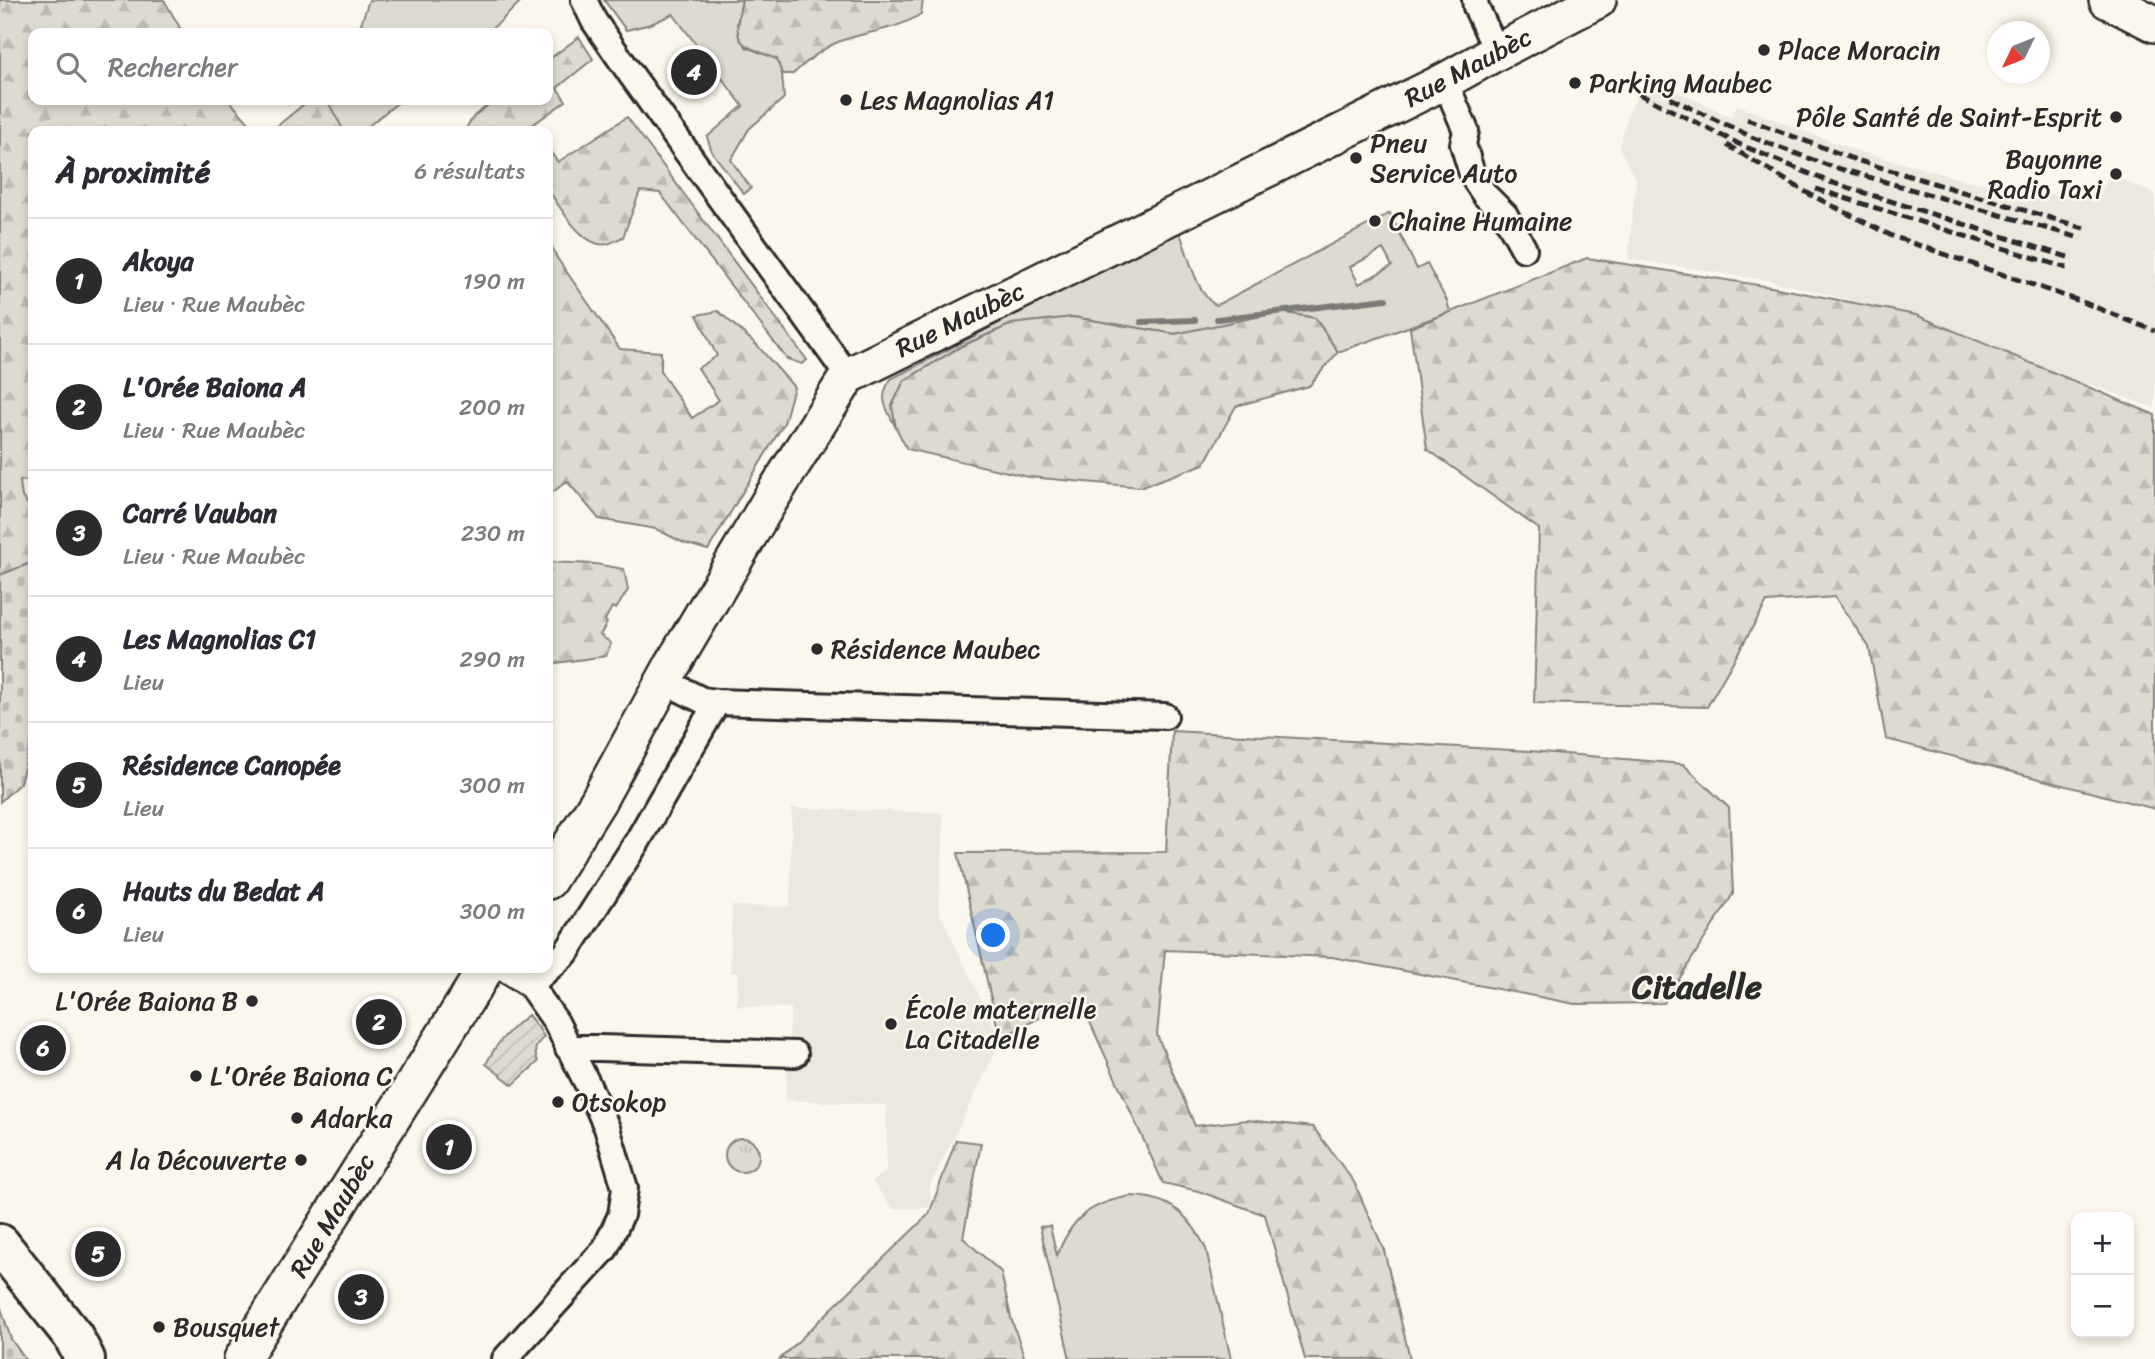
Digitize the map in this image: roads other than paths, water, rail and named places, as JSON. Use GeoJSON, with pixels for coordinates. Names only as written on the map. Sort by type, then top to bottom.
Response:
{"type":"FeatureCollection","features":[{"type":"Feature","properties":{"kind":"main road","name":"Rue Maubèc"},"geometry":{"type":"LineString","coordinates":[[848,376],[1445,81],[1598,0]]}},
{"type":"Feature","properties":{"kind":"main road"},"geometry":{"type":"LineString","coordinates":[[2107,0],[2153,17]]}},
{"type":"Feature","properties":{"kind":"main road"},"geometry":{"type":"LineString","coordinates":[[553,873],[598,801],[769,500],[848,376]]}},
{"type":"Feature","properties":{"kind":"main road","name":"Rue Maubèc"},"geometry":{"type":"LineString","coordinates":[[241,1358],[289,1286],[483,973]]}},
{"type":"Feature","properties":{"kind":"main road"},"geometry":{"type":"LineString","coordinates":[[0,1244],[79,1348],[104,1359]]}},
{"type":"Feature","properties":{"kind":"street"},"geometry":{"type":"LineString","coordinates":[[584,0],[594,21],[632,76],[848,376]]}},
{"type":"Feature","properties":{"kind":"street"},"geometry":{"type":"LineString","coordinates":[[1475,0],[1497,52]]}},
{"type":"Feature","properties":{"kind":"street"},"geometry":{"type":"LineString","coordinates":[[1445,81],[1466,131],[1463,144],[1473,177],[1504,215],[1524,249]]}},
{"type":"Feature","properties":{"kind":"street"},"geometry":{"type":"LineString","coordinates":[[664,681],[702,699],[717,702],[1165,716]]}},
{"type":"Feature","properties":{"kind":"street"},"geometry":{"type":"LineString","coordinates":[[553,965],[566,953],[637,842],[717,702]]}},
{"type":"Feature","properties":{"kind":"street"},"geometry":{"type":"LineString","coordinates":[[505,1359],[605,1249],[621,1215],[625,1188],[607,1128],[556,1022],[530,985],[512,973]]}},
{"type":"Feature","properties":{"kind":"street"},"geometry":{"type":"LineString","coordinates":[[530,985],[544,973]]}},
{"type":"Feature","properties":{"kind":"street"},"geometry":{"type":"LineString","coordinates":[[568,1048],[795,1054]]}},
{"type":"Feature","properties":{"kind":"waterway"},"geometry":{"type":"LineString","coordinates":[[1217,319],[1386,299]]}},
{"type":"Feature","properties":{"kind":"waterway"},"geometry":{"type":"LineString","coordinates":[[1141,322],[1195,320]]}},
{"type":"Feature","properties":{"kind":"railway"},"geometry":{"type":"LineString","coordinates":[[1639,94],[1741,145],[1827,181],[2071,258]]}},
{"type":"Feature","properties":{"kind":"railway"},"geometry":{"type":"LineString","coordinates":[[1670,98],[1754,138],[1827,165],[2080,238]]}},
{"type":"Feature","properties":{"kind":"railway"},"geometry":{"type":"LineString","coordinates":[[1747,119],[1856,160],[2084,228]]}},
{"type":"Feature","properties":{"kind":"railway"},"geometry":{"type":"LineString","coordinates":[[1727,145],[1811,195],[1892,236],[2085,303],[2155,331]]}},
{"type":"Feature","properties":{"kind":"railway"},"geometry":{"type":"LineString","coordinates":[[1816,189],[2067,268]]}},
{"type":"Feature","properties":{"kind":"place","name":"Place Moracin"},"geometry":{"type":"Point","coordinates":[1764,50]}},
{"type":"Feature","properties":{"kind":"place","name":"Les Magnolias C1"},"geometry":{"type":"Point","coordinates":[694,72]}},
{"type":"Feature","properties":{"kind":"place","name":"Parking Maubec"},"geometry":{"type":"Point","coordinates":[1575,83]}},
{"type":"Feature","properties":{"kind":"place","name":"Les Magnolias A1"},"geometry":{"type":"Point","coordinates":[846,100]}},
{"type":"Feature","properties":{"kind":"place","name":"Pôle Santé de Saint-Esprit"},"geometry":{"type":"Point","coordinates":[2116,117]}},
{"type":"Feature","properties":{"kind":"place","name":"Pneu Service Auto"},"geometry":{"type":"Point","coordinates":[1356,158]}},
{"type":"Feature","properties":{"kind":"place","name":"Bayonne Radio Taxi"},"geometry":{"type":"Point","coordinates":[2116,174]}},
{"type":"Feature","properties":{"kind":"place","name":"Chaine Humaine"},"geometry":{"type":"Point","coordinates":[1375,221]}},
{"type":"Feature","properties":{"kind":"place","name":"Résidence Maubec"},"geometry":{"type":"Point","coordinates":[817,649]}},
{"type":"Feature","properties":{"kind":"place","name":"L'Orée Baiona B"},"geometry":{"type":"Point","coordinates":[252,1001]}},
{"type":"Feature","properties":{"kind":"place","name":"L'Orée Baiona A"},"geometry":{"type":"Point","coordinates":[379,1022]}},
{"type":"Feature","properties":{"kind":"place","name":"École maternelle La Citadelle"},"geometry":{"type":"Point","coordinates":[891,1024]}},
{"type":"Feature","properties":{"kind":"place","name":"Hauts du Bedat A"},"geometry":{"type":"Point","coordinates":[43,1048]}},
{"type":"Feature","properties":{"kind":"place","name":"L'Orée Baiona C"},"geometry":{"type":"Point","coordinates":[196,1076]}},
{"type":"Feature","properties":{"kind":"place","name":"Otsokop"},"geometry":{"type":"Point","coordinates":[558,1102]}},
{"type":"Feature","properties":{"kind":"place","name":"Adarka"},"geometry":{"type":"Point","coordinates":[297,1118]}},
{"type":"Feature","properties":{"kind":"place","name":"Akoya"},"geometry":{"type":"Point","coordinates":[449,1147]}},
{"type":"Feature","properties":{"kind":"place","name":"A la Découverte"},"geometry":{"type":"Point","coordinates":[301,1160]}},
{"type":"Feature","properties":{"kind":"place","name":"Résidence Canopée"},"geometry":{"type":"Point","coordinates":[98,1254]}},
{"type":"Feature","properties":{"kind":"place","name":"Carré Vauban"},"geometry":{"type":"Point","coordinates":[361,1297]}},
{"type":"Feature","properties":{"kind":"place","name":"Bousquet"},"geometry":{"type":"Point","coordinates":[159,1327]}},
{"type":"Feature","properties":{"kind":"district","name":"Citadelle"},"geometry":{"type":"Point","coordinates":[1697,987]}}]}
